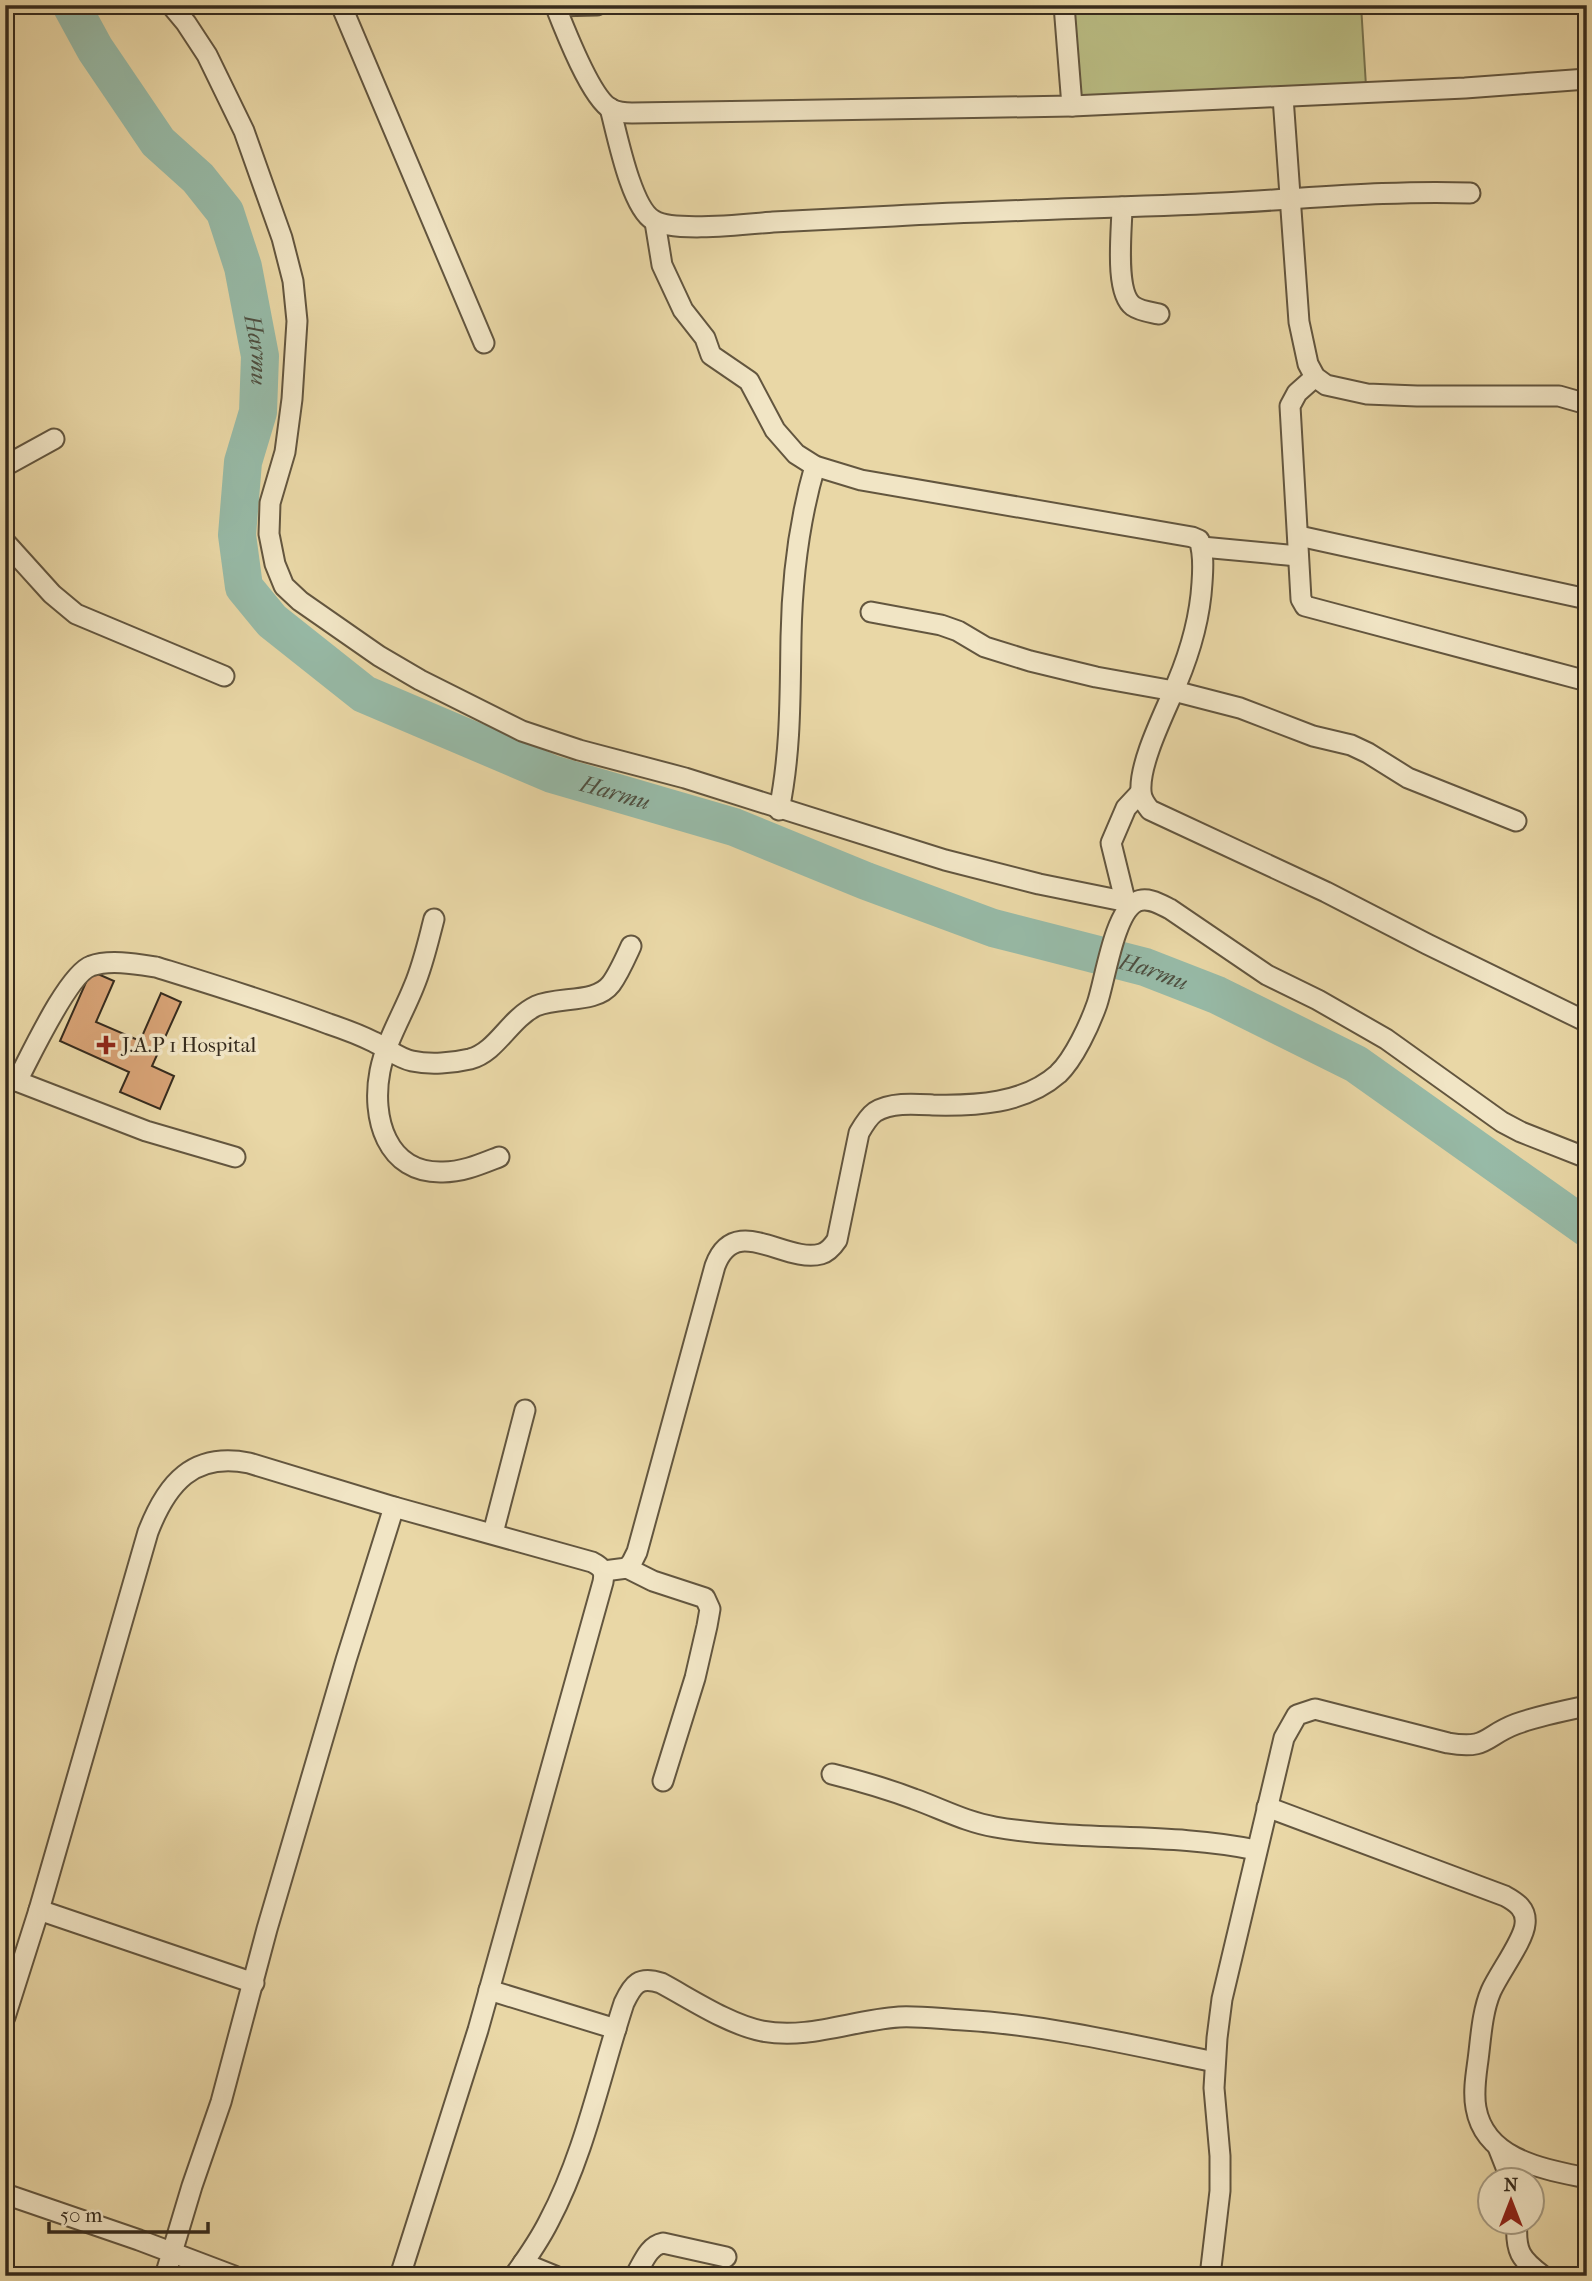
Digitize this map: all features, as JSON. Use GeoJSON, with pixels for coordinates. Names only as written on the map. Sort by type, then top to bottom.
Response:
{"type":"FeatureCollection","features":[{"type":"Feature","properties":{"kind":"street"},"geometry":{"type":"LineString","coordinates":[[171,5],[206,55],[244,131],[282,238],[293,281],[297,321],[289,428],[285,453],[270,503],[269,534],[275,564],[284,586],[300,601],[379,656],[419,680],[522,731],[579,750],[685,778],[779,810],[991,873],[1129,901],[1153,901],[1170,909],[1267,975],[1318,1000],[1386,1040],[1502,1122],[1587,1158]]}},
{"type":"Feature","properties":{"kind":"street"},"geometry":{"type":"LineString","coordinates":[[341,5],[484,343]]}},
{"type":"Feature","properties":{"kind":"street"},"geometry":{"type":"LineString","coordinates":[[597,5],[555,6],[586,75],[603,103],[610,108],[632,113],[1072,106],[1465,88],[1587,79]]}},
{"type":"Feature","properties":{"kind":"street"},"geometry":{"type":"LineString","coordinates":[[1064,5],[1072,106]]}},
{"type":"Feature","properties":{"kind":"street"},"geometry":{"type":"LineString","coordinates":[[1283,97],[1299,322],[1308,364],[1315,377],[1326,385],[1367,394],[1559,396],[1587,404]]}},
{"type":"Feature","properties":{"kind":"street"},"geometry":{"type":"LineString","coordinates":[[610,108],[637,199],[646,215],[654,222],[669,226],[1425,192],[1470,193]]}},
{"type":"Feature","properties":{"kind":"street"},"geometry":{"type":"LineString","coordinates":[[1122,207],[1122,278],[1126,297],[1131,305],[1159,314]]}},
{"type":"Feature","properties":{"kind":"street"},"geometry":{"type":"LineString","coordinates":[[627,1568],[637,1552],[715,1266],[724,1247],[734,1242],[748,1241],[808,1255],[822,1254],[831,1249],[837,1240],[859,1133],[866,1121],[876,1112],[912,1104],[991,1103],[1038,1088],[1059,1073],[1072,1055],[1097,1004],[1118,926],[1129,901],[1111,843],[1126,808],[1140,793],[1151,747],[1190,643],[1199,609],[1202,575],[1202,547],[1199,540],[1192,537],[861,480],[815,466],[796,454],[775,430],[749,380],[711,355],[705,338],[683,310],[662,265],[654,222]]}},
{"type":"Feature","properties":{"kind":"street"},"geometry":{"type":"LineString","coordinates":[[1315,377],[1297,393],[1290,406],[1301,599],[1306,606],[1587,681]]}},
{"type":"Feature","properties":{"kind":"street"},"geometry":{"type":"LineString","coordinates":[[5,466],[54,439]]}},
{"type":"Feature","properties":{"kind":"street"},"geometry":{"type":"LineString","coordinates":[[779,810],[788,745],[797,548],[815,466]]}},
{"type":"Feature","properties":{"kind":"street"},"geometry":{"type":"LineString","coordinates":[[1299,536],[1587,599]]}},
{"type":"Feature","properties":{"kind":"street"},"geometry":{"type":"LineString","coordinates":[[5,542],[52,594],[76,614],[224,677]]}},
{"type":"Feature","properties":{"kind":"street"},"geometry":{"type":"LineString","coordinates":[[1202,547],[1298,556]]}},
{"type":"Feature","properties":{"kind":"street"},"geometry":{"type":"LineString","coordinates":[[871,612],[941,625],[958,631],[985,647],[1030,661],[1096,677],[1174,691],[1240,708],[1313,736],[1351,745],[1418,782],[1516,821]]}},
{"type":"Feature","properties":{"kind":"street"},"geometry":{"type":"LineString","coordinates":[[1140,793],[1145,804],[1158,814],[1326,892],[1587,1022]]}},
{"type":"Feature","properties":{"kind":"street"},"geometry":{"type":"LineString","coordinates":[[434,919],[415,984],[386,1049],[380,1070],[378,1104],[385,1138],[398,1157],[425,1170],[457,1171],[499,1157]]}},
{"type":"Feature","properties":{"kind":"street"},"geometry":{"type":"LineString","coordinates":[[235,1157],[146,1131],[11,1078],[63,995],[82,970],[101,964],[144,965],[327,1023],[412,1061],[451,1062],[473,1058],[486,1052],[519,1016],[529,1010],[557,999],[594,996],[603,992],[610,985],[631,946]]}},
{"type":"Feature","properties":{"kind":"street"},"geometry":{"type":"LineString","coordinates":[[493,1533],[525,1410]]}},
{"type":"Feature","properties":{"kind":"street"},"geometry":{"type":"LineString","coordinates":[[5,2017],[39,1910],[141,1554],[162,1501],[193,1468],[210,1461],[230,1459],[276,1470],[394,1507],[592,1562],[601,1567],[604,1571],[603,1582],[489,1990],[400,2276]]}},
{"type":"Feature","properties":{"kind":"street"},"geometry":{"type":"LineString","coordinates":[[165,2276],[221,2102],[267,1929],[394,1507]]}},
{"type":"Feature","properties":{"kind":"street"},"geometry":{"type":"LineString","coordinates":[[604,1571],[627,1568],[653,1581],[705,1598],[710,1609],[695,1678],[663,1781]]}},
{"type":"Feature","properties":{"kind":"street"},"geometry":{"type":"LineString","coordinates":[[1210,2276],[1220,2191],[1214,2088],[1222,1999],[1284,1738],[1297,1715],[1315,1709],[1468,1746],[1479,1744],[1514,1725],[1587,1706]]}},
{"type":"Feature","properties":{"kind":"street"},"geometry":{"type":"LineString","coordinates":[[832,1773],[896,1792],[961,1819],[994,1827],[1068,1835],[1189,1840],[1256,1850]]}},
{"type":"Feature","properties":{"kind":"street"},"geometry":{"type":"LineString","coordinates":[[1267,1807],[1505,1896],[1518,1904],[1524,1912],[1522,1934],[1490,1994],[1484,2017],[1475,2085],[1480,2122],[1498,2147],[1506,2166]]}},
{"type":"Feature","properties":{"kind":"street"},"geometry":{"type":"LineString","coordinates":[[39,1910],[254,1983]]}},
{"type":"Feature","properties":{"kind":"street"},"geometry":{"type":"LineString","coordinates":[[555,2276],[519,2269],[550,2219],[564,2190],[586,2131],[624,2003],[635,1984],[650,1980],[661,1983],[724,2017],[762,2031],[784,2034],[898,2017],[972,2020],[1077,2035],[1215,2062]]}},
{"type":"Feature","properties":{"kind":"street"},"geometry":{"type":"LineString","coordinates":[[489,1990],[616,2029]]}},
{"type":"Feature","properties":{"kind":"street"},"geometry":{"type":"LineString","coordinates":[[1498,2147],[1539,2167],[1587,2178]]}},
{"type":"Feature","properties":{"kind":"street"},"geometry":{"type":"LineString","coordinates":[[5,2194],[172,2251],[234,2276]]}},
{"type":"Feature","properties":{"kind":"street"},"geometry":{"type":"LineString","coordinates":[[1516,2236],[1519,2254],[1543,2276]]}},
{"type":"Feature","properties":{"kind":"street"},"geometry":{"type":"LineString","coordinates":[[635,2276],[656,2244],[663,2243],[726,2257]]}},
{"type":"Feature","properties":{"kind":"green space"},"geometry":{"type":"Polygon","coordinates":[[[1065,5],[1361,5],[1366,86],[1070,97],[1065,5]]]}},
{"type":"Feature","properties":{"kind":"building"},"geometry":{"type":"Polygon","coordinates":[[[91,971],[114,981],[96,1022],[140,1041],[161,993],[181,1002],[152,1066],[174,1076],[160,1109],[120,1092],[129,1072],[60,1041],[91,971]]]}},
{"type":"Feature","properties":{"kind":"waterway","name":"Harmu"},"geometry":{"type":"LineString","coordinates":[[71,5],[95,49],[158,142],[198,178],[225,212],[243,267],[260,356],[258,412],[243,462],[237,535],[244,587],[272,621],[364,694],[552,774],[734,827],[866,881],[993,928],[1145,967],[1217,995],[1356,1064],[1587,1228]]}},
{"type":"Feature","properties":{"kind":"place","name":"J.A.P 1 Hospital"},"geometry":{"type":"Point","coordinates":[106,1045]}}]}
